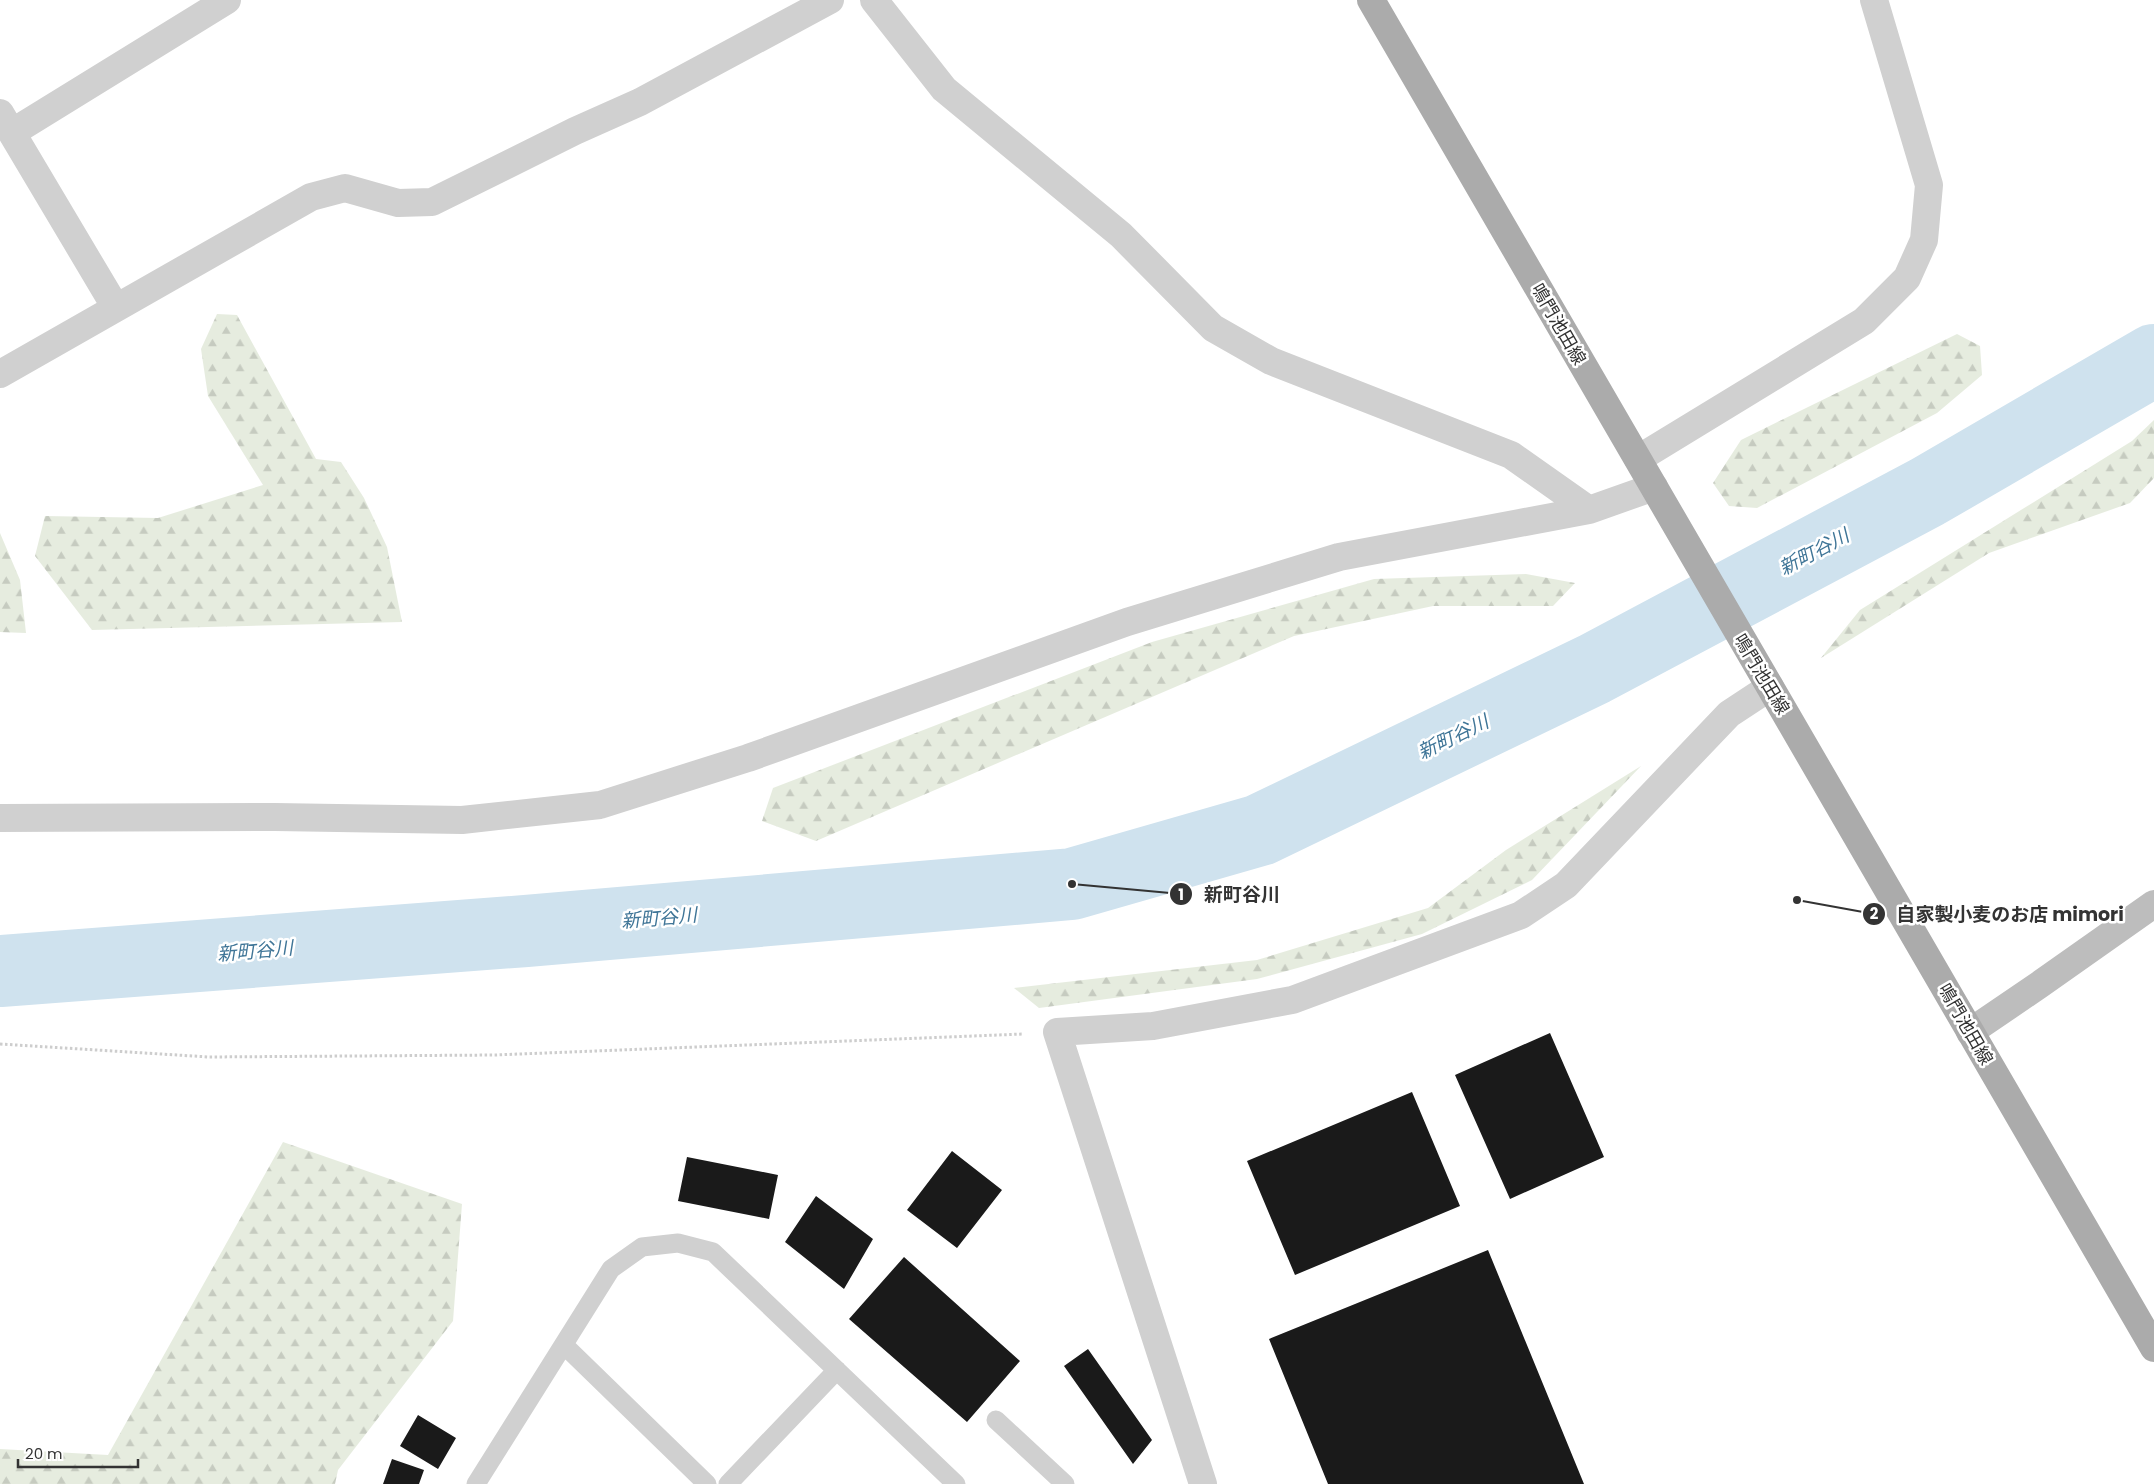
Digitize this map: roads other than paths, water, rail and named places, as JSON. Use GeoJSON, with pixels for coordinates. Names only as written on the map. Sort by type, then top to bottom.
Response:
{"type":"FeatureCollection","features":[{"type":"Feature","properties":{"kind":"main road","name":"鳴門池田線"},"geometry":{"type":"LineString","coordinates":[[1371,0],[2154,1348]]}},
{"type":"Feature","properties":{"kind":"street"},"geometry":{"type":"LineString","coordinates":[[116,308],[6,122],[227,0]]}},
{"type":"Feature","properties":{"kind":"street"},"geometry":{"type":"LineString","coordinates":[[0,374],[311,197],[346,188],[398,203],[432,202],[575,130],[640,102],[830,0]]}},
{"type":"Feature","properties":{"kind":"street"},"geometry":{"type":"LineString","coordinates":[[874,0],[944,89],[1121,235],[1213,328],[1271,361],[1511,455],[1589,510]]}},
{"type":"Feature","properties":{"kind":"street"},"geometry":{"type":"LineString","coordinates":[[1638,460],[1864,321],[1907,278],[1924,240],[1929,185],[1874,0]]}},
{"type":"Feature","properties":{"kind":"street"},"geometry":{"type":"LineString","coordinates":[[0,818],[275,817],[462,820],[600,805],[748,758],[1127,622],[1330,560],[1589,510],[1654,487]]}},
{"type":"Feature","properties":{"kind":"street"},"geometry":{"type":"LineString","coordinates":[[1203,1484],[1056,1032],[1153,1026],[1292,1000],[1521,915],[1566,885],[1729,714],[1770,687]]}},
{"type":"Feature","properties":{"kind":"street"},"geometry":{"type":"LineString","coordinates":[[1970,1032],[2154,904]]}},
{"type":"Feature","properties":{"kind":"lane"},"geometry":{"type":"LineString","coordinates":[[476,1484],[612,1269],[642,1247],[678,1243],[713,1252],[956,1484]]}},
{"type":"Feature","properties":{"kind":"lane"},"geometry":{"type":"LineString","coordinates":[[564,1345],[707,1484]]}},
{"type":"Feature","properties":{"kind":"lane"},"geometry":{"type":"LineString","coordinates":[[728,1484],[837,1370]]}},
{"type":"Feature","properties":{"kind":"lane"},"geometry":{"type":"LineString","coordinates":[[996,1420],[1064,1484]]}},
{"type":"Feature","properties":{"kind":"waterway","name":"新町谷川"},"geometry":{"type":"LineString","coordinates":[[0,971],[526,931],[1072,884],[1260,830],[1594,669],[1927,492],[2154,360]]}},
{"type":"Feature","properties":{"kind":"place","name":"新町谷川"},"geometry":{"type":"Point","coordinates":[1072,884]}},
{"type":"Feature","properties":{"kind":"place","name":"自家製小麦のお店 mimori"},"geometry":{"type":"Point","coordinates":[1797,900]}}]}
